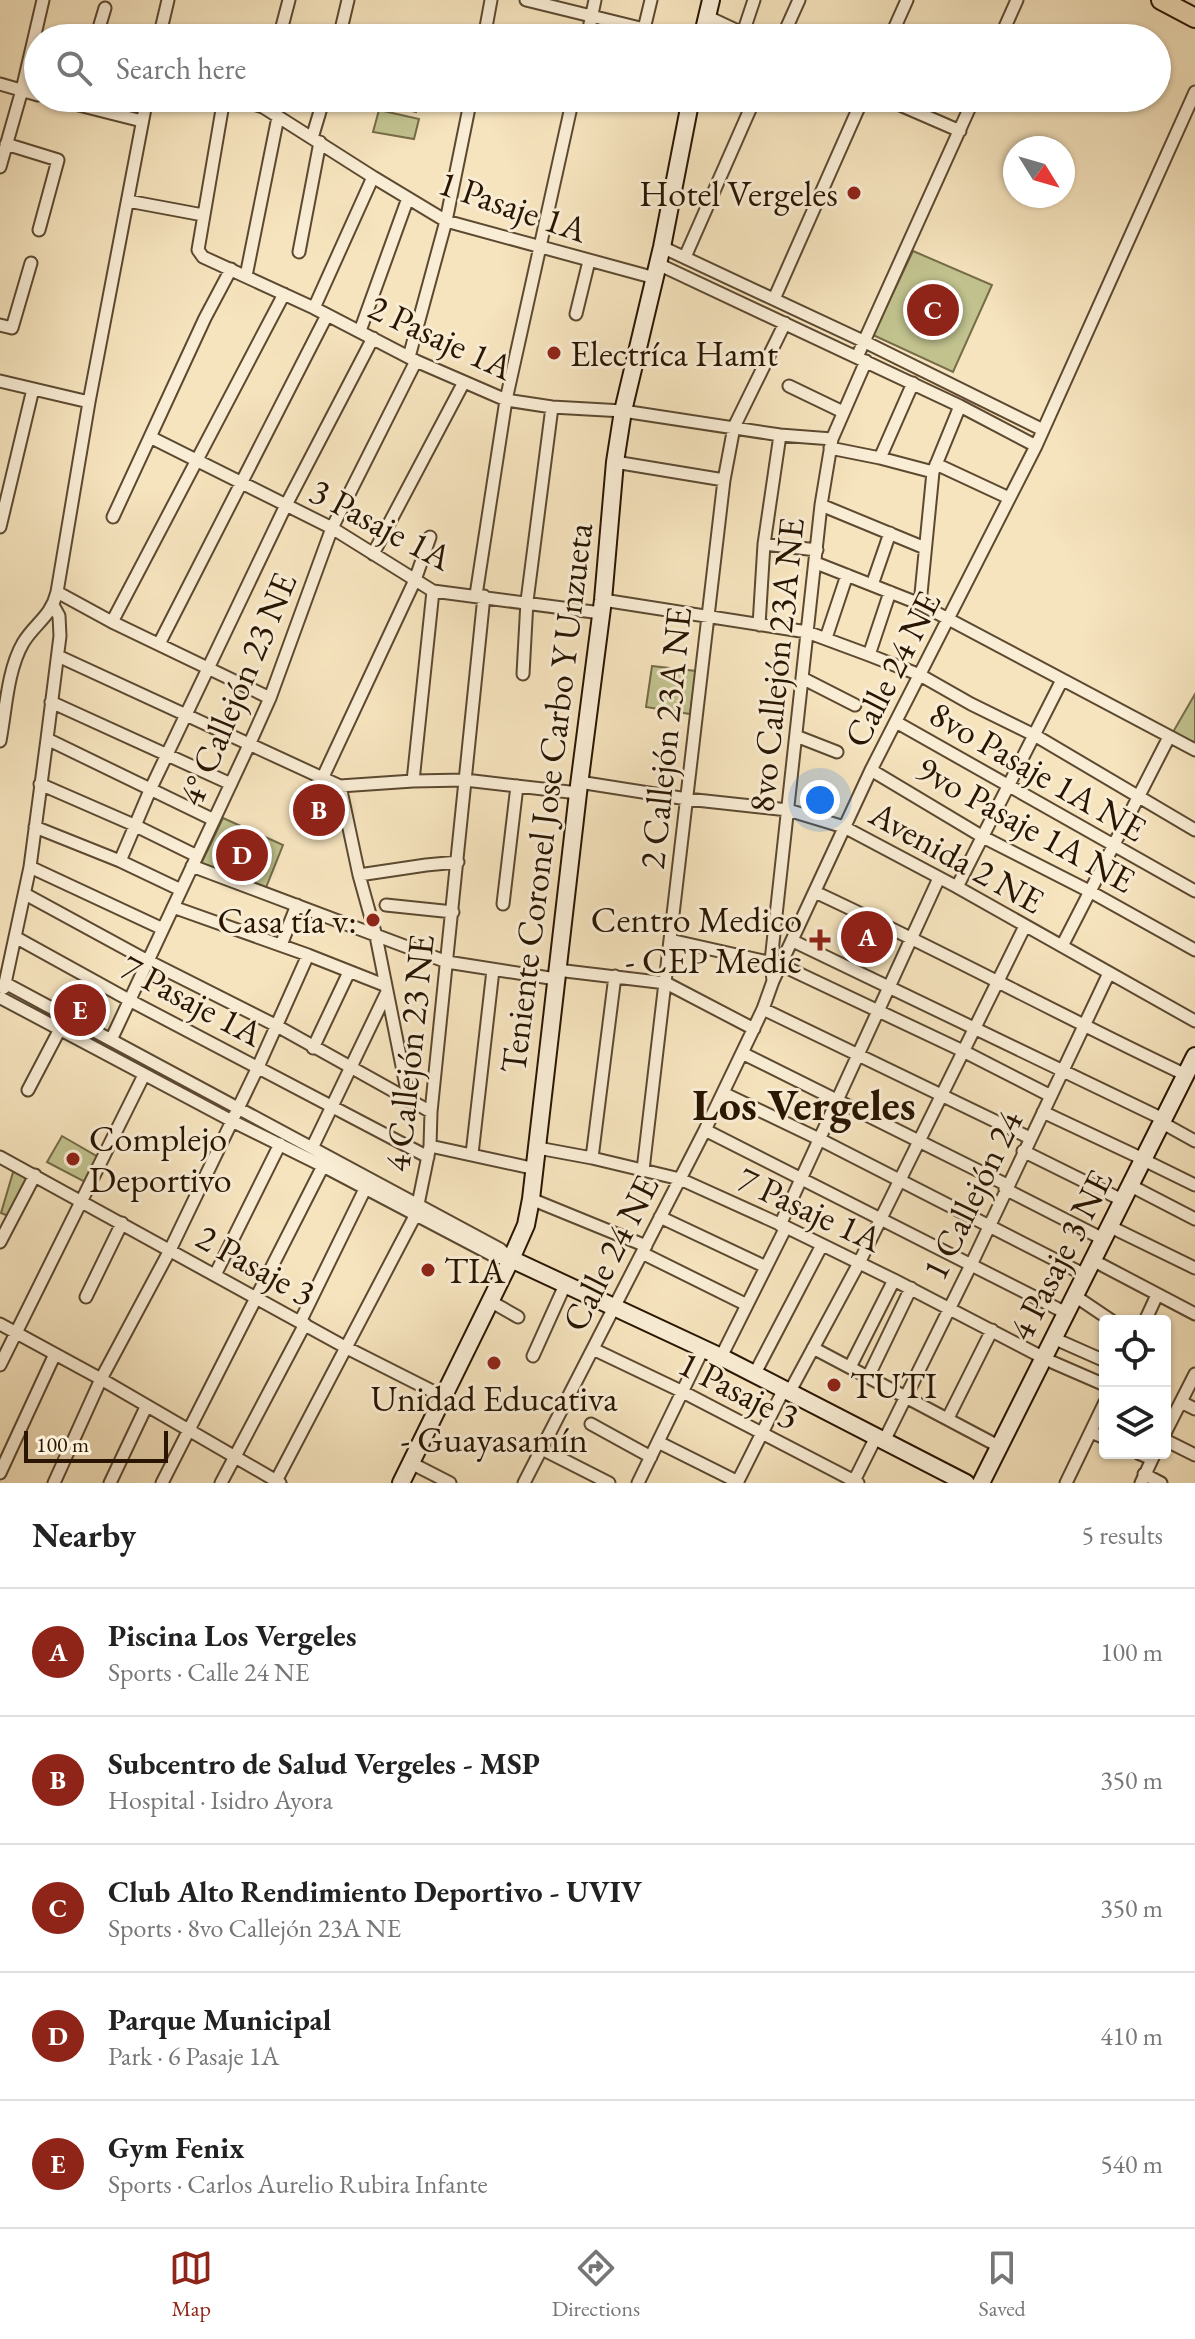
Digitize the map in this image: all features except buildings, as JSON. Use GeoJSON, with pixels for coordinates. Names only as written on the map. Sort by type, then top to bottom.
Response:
{"type":"FeatureCollection","features":[{"type":"Feature","properties":{"kind":"main road"},"geometry":{"type":"LineString","coordinates":[[1161,0],[1195,18]]}},
{"type":"Feature","properties":{"kind":"street"},"geometry":{"type":"LineString","coordinates":[[37,24],[43,0]]}},
{"type":"Feature","properties":{"kind":"street"},"geometry":{"type":"LineString","coordinates":[[162,24],[168,0]]}},
{"type":"Feature","properties":{"kind":"street"},"geometry":{"type":"LineString","coordinates":[[283,24],[289,0]]}},
{"type":"Feature","properties":{"kind":"street"},"geometry":{"type":"LineString","coordinates":[[342,24],[348,0]]}},
{"type":"Feature","properties":{"kind":"street"},"geometry":{"type":"LineString","coordinates":[[487,24],[491,0]]}},
{"type":"Feature","properties":{"kind":"street"},"geometry":{"type":"LineString","coordinates":[[526,0],[625,24]]}},
{"type":"Feature","properties":{"kind":"street"},"geometry":{"type":"LineString","coordinates":[[590,24],[595,0]]}},
{"type":"Feature","properties":{"kind":"street"},"geometry":{"type":"LineString","coordinates":[[645,24],[651,0]]}},
{"type":"Feature","properties":{"kind":"street"},"geometry":{"type":"LineString","coordinates":[[750,24],[754,0]]}},
{"type":"Feature","properties":{"kind":"street"},"geometry":{"type":"LineString","coordinates":[[788,24],[799,0]]}},
{"type":"Feature","properties":{"kind":"street"},"geometry":{"type":"LineString","coordinates":[[896,24],[907,0]]}},
{"type":"Feature","properties":{"kind":"street"},"geometry":{"type":"LineString","coordinates":[[1006,24],[1017,0]]}},
{"type":"Feature","properties":{"kind":"street"},"geometry":{"type":"LineString","coordinates":[[100,24],[105,8]]}},
{"type":"Feature","properties":{"kind":"street"},"geometry":{"type":"LineString","coordinates":[[710,8],[732,24]]}},
{"type":"Feature","properties":{"kind":"street"},"geometry":{"type":"LineString","coordinates":[[0,167],[24,81]]}},
{"type":"Feature","properties":{"kind":"street"},"geometry":{"type":"LineString","coordinates":[[0,84],[22,90]]}},
{"type":"Feature","properties":{"kind":"street","name":"Calle 24 NE"},"geometry":{"type":"LineString","coordinates":[[524,1483],[705,1130],[763,1009],[776,963],[793,941],[871,770],[1036,446],[1195,92]]}},
{"type":"Feature","properties":{"kind":"street"},"geometry":{"type":"LineString","coordinates":[[112,112],[142,121]]}},
{"type":"Feature","properties":{"kind":"street"},"geometry":{"type":"LineString","coordinates":[[0,741],[17,657],[30,634],[54,607],[144,112]]}},
{"type":"Feature","properties":{"kind":"street","name":"2 Pasaje 1A"},"geometry":{"type":"LineString","coordinates":[[221,112],[198,252],[205,258],[314,308],[412,359],[506,400],[552,407],[623,411],[831,443],[880,458],[934,468],[1009,498]]}},
{"type":"Feature","properties":{"kind":"street","name":"1 Pasaje 1A"},"geometry":{"type":"LineString","coordinates":[[273,112],[446,221],[589,261],[657,271],[785,323],[960,406],[1036,446]]}},
{"type":"Feature","properties":{"kind":"street"},"geometry":{"type":"LineString","coordinates":[[299,252],[321,112]]}},
{"type":"Feature","properties":{"kind":"street","name":"4° Callejón 23 NE"},"geometry":{"type":"LineString","coordinates":[[111,1040],[270,698],[332,528],[412,359],[446,221],[468,112]]}},
{"type":"Feature","properties":{"kind":"street","name":"4 Callejón 23 NE"},"geometry":{"type":"LineString","coordinates":[[277,1482],[418,1210],[429,1151],[490,494],[506,400],[570,112]]}},
{"type":"Feature","properties":{"kind":"street","name":"Teniente Coronel Jose Carbo Y Unzueta"},"geometry":{"type":"LineString","coordinates":[[401,1483],[526,1225],[536,1169],[556,974],[602,606],[615,462],[623,411],[657,271],[688,112]]}},
{"type":"Feature","properties":{"kind":"street"},"geometry":{"type":"LineString","coordinates":[[685,257],[749,112]]}},
{"type":"Feature","properties":{"kind":"street"},"geometry":{"type":"LineString","coordinates":[[774,299],[857,112]]}},
{"type":"Feature","properties":{"kind":"street"},"geometry":{"type":"LineString","coordinates":[[916,112],[960,131]]}},
{"type":"Feature","properties":{"kind":"street","name":"8vo Callejón 23A NE"},"geometry":{"type":"LineString","coordinates":[[776,963],[788,810],[821,505],[831,443],[862,359],[863,341],[968,112]]}},
{"type":"Feature","properties":{"kind":"street"},"geometry":{"type":"LineString","coordinates":[[246,276],[278,117]]}},
{"type":"Feature","properties":{"kind":"street"},"geometry":{"type":"LineString","coordinates":[[6,144],[58,160],[39,230]]}},
{"type":"Feature","properties":{"kind":"street"},"geometry":{"type":"LineString","coordinates":[[314,308],[373,177]]}},
{"type":"Feature","properties":{"kind":"street"},"geometry":{"type":"LineString","coordinates":[[360,331],[408,198]]}},
{"type":"Feature","properties":{"kind":"street"},"geometry":{"type":"LineString","coordinates":[[128,201],[203,215]]}},
{"type":"Feature","properties":{"kind":"street"},"geometry":{"type":"LineString","coordinates":[[662,247],[1043,430]]}},
{"type":"Feature","properties":{"kind":"street"},"geometry":{"type":"LineString","coordinates":[[576,314],[589,261]]}},
{"type":"Feature","properties":{"kind":"street"},"geometry":{"type":"LineString","coordinates":[[0,325],[12,328],[31,263]]}},
{"type":"Feature","properties":{"kind":"street"},"geometry":{"type":"LineString","coordinates":[[113,517],[205,318],[231,269]]}},
{"type":"Feature","properties":{"kind":"street"},"geometry":{"type":"LineString","coordinates":[[112,622],[284,294]]}},
{"type":"Feature","properties":{"kind":"street"},"geometry":{"type":"LineString","coordinates":[[159,644],[327,315]]}},
{"type":"Feature","properties":{"kind":"street","name":"2 Callejón 23A NE"},"geometry":{"type":"LineString","coordinates":[[643,1170],[724,480],[734,427],[785,323]]}},
{"type":"Feature","properties":{"kind":"street"},"geometry":{"type":"LineString","coordinates":[[120,861],[151,788],[286,505],[373,338]]}},
{"type":"Feature","properties":{"kind":"street"},"geometry":{"type":"LineString","coordinates":[[0,381],[89,402]]}},
{"type":"Feature","properties":{"kind":"street"},"geometry":{"type":"LineString","coordinates":[[373,554],[464,382]]}},
{"type":"Feature","properties":{"kind":"street"},"geometry":{"type":"LineString","coordinates":[[880,458],[913,383]]}},
{"type":"Feature","properties":{"kind":"street"},"geometry":{"type":"LineString","coordinates":[[789,386],[843,412]]}},
{"type":"Feature","properties":{"kind":"street"},"geometry":{"type":"LineString","coordinates":[[0,527],[33,389]]}},
{"type":"Feature","properties":{"kind":"street"},"geometry":{"type":"LineString","coordinates":[[920,604],[934,468],[960,406]]}},
{"type":"Feature","properties":{"kind":"street"},"geometry":{"type":"LineString","coordinates":[[523,674],[527,601],[552,407]]}},
{"type":"Feature","properties":{"kind":"street"},"geometry":{"type":"LineString","coordinates":[[759,625],[764,544],[780,435]]}},
{"type":"Feature","properties":{"kind":"street","name":"3 Pasaje 1A"},"geometry":{"type":"LineString","coordinates":[[150,437],[332,528],[433,591],[706,615],[826,638],[920,675],[1036,736],[1195,830]]}},
{"type":"Feature","properties":{"kind":"street"},"geometry":{"type":"LineString","coordinates":[[615,462],[724,480]]}},
{"type":"Feature","properties":{"kind":"street"},"geometry":{"type":"LineString","coordinates":[[821,505],[925,548]]}},
{"type":"Feature","properties":{"kind":"street"},"geometry":{"type":"LineString","coordinates":[[872,585],[890,533]]}},
{"type":"Feature","properties":{"kind":"street"},"geometry":{"type":"LineString","coordinates":[[322,779],[415,580],[430,537]]}},
{"type":"Feature","properties":{"kind":"street"},"geometry":{"type":"LineString","coordinates":[[764,544],[817,557],[847,575],[920,604],[1195,750]]}},
{"type":"Feature","properties":{"kind":"street"},"geometry":{"type":"LineString","coordinates":[[826,638],[847,575]]}},
{"type":"Feature","properties":{"kind":"street"},"geometry":{"type":"LineString","coordinates":[[413,781],[433,591]]}},
{"type":"Feature","properties":{"kind":"street"},"geometry":{"type":"LineString","coordinates":[[57,592],[270,698]]}},
{"type":"Feature","properties":{"kind":"street"},"geometry":{"type":"LineString","coordinates":[[869,655],[890,592]]}},
{"type":"Feature","properties":{"kind":"street"},"geometry":{"type":"LineString","coordinates":[[54,607],[59,616],[60,636],[30,867],[1,1001],[365,1189],[418,1210],[500,1249],[511,1259],[721,1357],[966,1483]]}},
{"type":"Feature","properties":{"kind":"street"},"geometry":{"type":"LineString","coordinates":[[58,656],[340,786],[376,936],[409,1101]]}},
{"type":"Feature","properties":{"kind":"street"},"geometry":{"type":"LineString","coordinates":[[802,678],[855,705]]}},
{"type":"Feature","properties":{"kind":"street"},"geometry":{"type":"LineString","coordinates":[[957,887],[1062,680]]}},
{"type":"Feature","properties":{"kind":"street"},"geometry":{"type":"LineString","coordinates":[[51,702],[231,784]]}},
{"type":"Feature","properties":{"kind":"street","name":"8vo Pasaje 1A NE"},"geometry":{"type":"LineString","coordinates":[[896,722],[1195,891]]}},
{"type":"Feature","properties":{"kind":"street"},"geometry":{"type":"LineString","coordinates":[[796,736],[837,752]]}},
{"type":"Feature","properties":{"kind":"street"},"geometry":{"type":"LineString","coordinates":[[1062,946],[1169,737]]}},
{"type":"Feature","properties":{"kind":"street"},"geometry":{"type":"LineString","coordinates":[[47,739],[214,820]]}},
{"type":"Feature","properties":{"kind":"street","name":"9vo Pasaje 1A NE"},"geometry":{"type":"LineString","coordinates":[[871,770],[983,837],[1195,950]]}},
{"type":"Feature","properties":{"kind":"street","name":"Avenida 2 NE"},"geometry":{"type":"LineString","coordinates":[[340,786],[465,780],[578,788],[788,810],[844,827],[1195,1021]]}},
{"type":"Feature","properties":{"kind":"street"},"geometry":{"type":"LineString","coordinates":[[40,784],[134,825],[195,861],[297,905],[447,962],[493,970],[615,976],[666,983],[754,1029]]}},
{"type":"Feature","properties":{"kind":"street"},"geometry":{"type":"LineString","coordinates":[[503,904],[517,786]]}},
{"type":"Feature","properties":{"kind":"street"},"geometry":{"type":"LineString","coordinates":[[35,827],[120,861],[181,890]]}},
{"type":"Feature","properties":{"kind":"street"},"geometry":{"type":"LineString","coordinates":[[359,875],[458,862]]}},
{"type":"Feature","properties":{"kind":"street"},"geometry":{"type":"LineString","coordinates":[[30,867],[163,929]]}},
{"type":"Feature","properties":{"kind":"street"},"geometry":{"type":"LineString","coordinates":[[721,1357],[766,1267],[819,1139],[939,878]]}},
{"type":"Feature","properties":{"kind":"street"},"geometry":{"type":"LineString","coordinates":[[815,892],[912,937],[1191,1081]]}},
{"type":"Feature","properties":{"kind":"street"},"geometry":{"type":"LineString","coordinates":[[25,894],[277,1026],[431,1112]]}},
{"type":"Feature","properties":{"kind":"street"},"geometry":{"type":"LineString","coordinates":[[281,945],[297,905]]}},
{"type":"Feature","properties":{"kind":"street"},"geometry":{"type":"LineString","coordinates":[[386,905],[453,912]]}},
{"type":"Feature","properties":{"kind":"street"},"geometry":{"type":"LineString","coordinates":[[173,907],[308,955],[385,989]]}},
{"type":"Feature","properties":{"kind":"street"},"geometry":{"type":"LineString","coordinates":[[658,1442],[738,1482],[762,1433],[859,1263],[1025,926]]}},
{"type":"Feature","properties":{"kind":"street","name":"7 Pasaje 1A"},"geometry":{"type":"LineString","coordinates":[[15,937],[333,1106],[429,1151],[472,1154],[536,1169]]}},
{"type":"Feature","properties":{"kind":"street"},"geometry":{"type":"LineString","coordinates":[[670,940],[776,963],[1051,1096]]}},
{"type":"Feature","properties":{"kind":"street"},"geometry":{"type":"LineString","coordinates":[[793,941],[975,1027],[1166,1123],[1195,1141]]}},
{"type":"Feature","properties":{"kind":"street"},"geometry":{"type":"LineString","coordinates":[[54,1483],[101,1379],[170,1250],[308,955]]}},
{"type":"Feature","properties":{"kind":"street"},"geometry":{"type":"LineString","coordinates":[[472,1154],[493,970]]}},
{"type":"Feature","properties":{"kind":"street"},"geometry":{"type":"LineString","coordinates":[[313,1048],[349,972]]}},
{"type":"Feature","properties":{"kind":"street","name":"1 Callejón 24"},"geometry":{"type":"LineString","coordinates":[[855,1482],[907,1395],[1109,973]]}},
{"type":"Feature","properties":{"kind":"street"},"geometry":{"type":"LineString","coordinates":[[592,1158],[615,976]]}},
{"type":"Feature","properties":{"kind":"street"},"geometry":{"type":"LineString","coordinates":[[5,983],[312,1148],[418,1210]]}},
{"type":"Feature","properties":{"kind":"street"},"geometry":{"type":"LineString","coordinates":[[312,1148],[385,989]]}},
{"type":"Feature","properties":{"kind":"street"},"geometry":{"type":"LineString","coordinates":[[763,1009],[1030,1138]]}},
{"type":"Feature","properties":{"kind":"street"},"geometry":{"type":"LineString","coordinates":[[28,1090],[60,1029]]}},
{"type":"Feature","properties":{"kind":"street"},"geometry":{"type":"LineString","coordinates":[[742,1053],[919,1140],[1006,1187],[1195,1268]]}},
{"type":"Feature","properties":{"kind":"street","name":"4 Pasaje 3 NE"},"geometry":{"type":"LineString","coordinates":[[993,1483],[1066,1313],[1100,1264],[1122,1200],[1191,1081],[1195,1056]]}},
{"type":"Feature","properties":{"kind":"street"},"geometry":{"type":"LineString","coordinates":[[0,1365],[144,1075]]}},
{"type":"Feature","properties":{"kind":"street"},"geometry":{"type":"LineString","coordinates":[[723,1093],[1085,1275]]}},
{"type":"Feature","properties":{"kind":"street"},"geometry":{"type":"LineString","coordinates":[[1043,1112],[1195,1185]]}},
{"type":"Feature","properties":{"kind":"street"},"geometry":{"type":"LineString","coordinates":[[705,1130],[1066,1313]]}},
{"type":"Feature","properties":{"kind":"street"},"geometry":{"type":"LineString","coordinates":[[215,1275],[280,1144]]}},
{"type":"Feature","properties":{"kind":"street","name":"7 Pasaje 1A"},"geometry":{"type":"LineString","coordinates":[[538,1148],[680,1179],[911,1288],[1048,1360],[1099,1382]]}},
{"type":"Feature","properties":{"kind":"street"},"geometry":{"type":"LineString","coordinates":[[1023,1151],[1122,1200]]}},
{"type":"Feature","properties":{"kind":"street","name":"2 Pasaje 3"},"geometry":{"type":"LineString","coordinates":[[0,1157],[345,1347],[444,1397]]}},
{"type":"Feature","properties":{"kind":"street","name":"4 Pasaje 3 NE"},"geometry":{"type":"LineString","coordinates":[[981,1483],[1048,1360],[1062,1342],[1085,1275],[1137,1189],[1147,1161]]}},
{"type":"Feature","properties":{"kind":"street"},"geometry":{"type":"LineString","coordinates":[[162,1483],[323,1166]]}},
{"type":"Feature","properties":{"kind":"street"},"geometry":{"type":"LineString","coordinates":[[0,1242],[35,1175]]}},
{"type":"Feature","properties":{"kind":"street"},"geometry":{"type":"LineString","coordinates":[[221,1483],[303,1323],[365,1189]]}},
{"type":"Feature","properties":{"kind":"street"},"geometry":{"type":"LineString","coordinates":[[1137,1189],[1195,1219]]}},
{"type":"Feature","properties":{"kind":"street"},"geometry":{"type":"LineString","coordinates":[[531,1199],[644,1249],[747,1305]]}},
{"type":"Feature","properties":{"kind":"street"},"geometry":{"type":"LineString","coordinates":[[660,1217],[766,1267]]}},
{"type":"Feature","properties":{"kind":"street"},"geometry":{"type":"LineString","coordinates":[[86,1297],[122,1223]]}},
{"type":"Feature","properties":{"kind":"street"},"geometry":{"type":"LineString","coordinates":[[754,1375],[822,1245]]}},
{"type":"Feature","properties":{"kind":"street"},"geometry":{"type":"LineString","coordinates":[[1100,1264],[1195,1314]]}},
{"type":"Feature","properties":{"kind":"street"},"geometry":{"type":"LineString","coordinates":[[850,1367],[894,1280]]}},
{"type":"Feature","properties":{"kind":"street"},"geometry":{"type":"LineString","coordinates":[[533,1356],[565,1285]]}},
{"type":"Feature","properties":{"kind":"street"},"geometry":{"type":"LineString","coordinates":[[869,1375],[911,1288]]}},
{"type":"Feature","properties":{"kind":"street"},"geometry":{"type":"LineString","coordinates":[[1148,1315],[1157,1295]]}},
{"type":"Feature","properties":{"kind":"street"},"geometry":{"type":"LineString","coordinates":[[1078,1299],[1103,1315]]}},
{"type":"Feature","properties":{"kind":"street"},"geometry":{"type":"LineString","coordinates":[[490,1301],[518,1317]]}},
{"type":"Feature","properties":{"kind":"street"},"geometry":{"type":"LineString","coordinates":[[0,1324],[277,1482]]}},
{"type":"Feature","properties":{"kind":"street"},"geometry":{"type":"LineString","coordinates":[[948,1418],[992,1330]]}},
{"type":"Feature","properties":{"kind":"street"},"geometry":{"type":"LineString","coordinates":[[1062,1342],[1099,1358]]}},
{"type":"Feature","properties":{"kind":"street"},"geometry":{"type":"LineString","coordinates":[[813,1348],[907,1395],[1000,1447]]}},
{"type":"Feature","properties":{"kind":"street","name":"1 Pasaje 3"},"geometry":{"type":"LineString","coordinates":[[593,1349],[855,1482]]}},
{"type":"Feature","properties":{"kind":"street"},"geometry":{"type":"LineString","coordinates":[[641,1482],[703,1349]]}},
{"type":"Feature","properties":{"kind":"street"},"geometry":{"type":"LineString","coordinates":[[0,1473],[55,1354]]}},
{"type":"Feature","properties":{"kind":"street"},"geometry":{"type":"LineString","coordinates":[[1171,1411],[1181,1402],[1195,1374]]}},
{"type":"Feature","properties":{"kind":"street"},"geometry":{"type":"LineString","coordinates":[[1181,1402],[1195,1409]]}},
{"type":"Feature","properties":{"kind":"street"},"geometry":{"type":"LineString","coordinates":[[110,1483],[146,1407]]}},
{"type":"Feature","properties":{"kind":"street"},"geometry":{"type":"LineString","coordinates":[[1067,1483],[1099,1415]]}},
{"type":"Feature","properties":{"kind":"street"},"geometry":{"type":"LineString","coordinates":[[591,1424],[651,1457]]}},
{"type":"Feature","properties":{"kind":"street"},"geometry":{"type":"LineString","coordinates":[[1091,1432],[1099,1435]]}},
{"type":"Feature","properties":{"kind":"street"},"geometry":{"type":"LineString","coordinates":[[1171,1443],[1195,1455]]}},
{"type":"Feature","properties":{"kind":"street"},"geometry":{"type":"LineString","coordinates":[[0,1444],[12,1450]]}},
{"type":"Feature","properties":{"kind":"street"},"geometry":{"type":"LineString","coordinates":[[542,1449],[609,1483]]}},
{"type":"Feature","properties":{"kind":"street"},"geometry":{"type":"LineString","coordinates":[[1152,1459],[1142,1479],[1161,1483]]}},
{"type":"Feature","properties":{"kind":"street"},"geometry":{"type":"LineString","coordinates":[[411,1463],[450,1483]]}},
{"type":"Feature","properties":{"kind":"green space"},"geometry":{"type":"Polygon","coordinates":[[[378,112],[419,119],[414,139],[373,132],[378,112]]]}},
{"type":"Feature","properties":{"kind":"green space"},"geometry":{"type":"Polygon","coordinates":[[[913,251],[992,285],[953,372],[873,335],[913,251]]]}},
{"type":"Feature","properties":{"kind":"green space"},"geometry":{"type":"Polygon","coordinates":[[[652,666],[696,671],[690,714],[646,707],[652,666]]]}},
{"type":"Feature","properties":{"kind":"green space"},"geometry":{"type":"Polygon","coordinates":[[[1195,694],[1195,744],[1173,732],[1195,694]]]}},
{"type":"Feature","properties":{"kind":"green space"},"geometry":{"type":"Polygon","coordinates":[[[223,818],[283,845],[265,890],[201,864],[223,818]]]}},
{"type":"Feature","properties":{"kind":"green space"},"geometry":{"type":"Polygon","coordinates":[[[864,922],[880,931],[870,951],[855,944],[864,922]]]}},
{"type":"Feature","properties":{"kind":"green space","name":"Complejo Deportivo"},"geometry":{"type":"Polygon","coordinates":[[[62,1136],[98,1157],[85,1182],[47,1162],[62,1136]]]}},
{"type":"Feature","properties":{"kind":"green space"},"geometry":{"type":"Polygon","coordinates":[[[14,1169],[31,1178],[11,1217],[1,1213],[14,1169]]]}},
{"type":"Feature","properties":{"kind":"place","name":"Hotel Vergeles"},"geometry":{"type":"Point","coordinates":[854,193]}},
{"type":"Feature","properties":{"kind":"place","name":"Club Alto Rendimiento Deportivo - UVIV"},"geometry":{"type":"Point","coordinates":[933,310]}},
{"type":"Feature","properties":{"kind":"place","name":"Electríca Hamt"},"geometry":{"type":"Point","coordinates":[554,353]}},
{"type":"Feature","properties":{"kind":"place","name":"Subcentro de Salud Vergeles - MSP"},"geometry":{"type":"Point","coordinates":[319,810]}},
{"type":"Feature","properties":{"kind":"place","name":"Parque Municipal"},"geometry":{"type":"Point","coordinates":[242,855]}},
{"type":"Feature","properties":{"kind":"place","name":"Casa tía v:"},"geometry":{"type":"Point","coordinates":[373,920]}},
{"type":"Feature","properties":{"kind":"place","name":"Piscina Los Vergeles"},"geometry":{"type":"Point","coordinates":[867,937]}},
{"type":"Feature","properties":{"kind":"place","name":"Centro Medico - CEP Medic"},"geometry":{"type":"Point","coordinates":[820,940]}},
{"type":"Feature","properties":{"kind":"place","name":"Gym Fenix"},"geometry":{"type":"Point","coordinates":[80,1010]}},
{"type":"Feature","properties":{"kind":"place","name":"Complejo Deportivo"},"geometry":{"type":"Point","coordinates":[73,1159]}},
{"type":"Feature","properties":{"kind":"place","name":"TIA"},"geometry":{"type":"Point","coordinates":[428,1270]}},
{"type":"Feature","properties":{"kind":"place","name":"Unidad Educativa - Guayasamín"},"geometry":{"type":"Point","coordinates":[494,1363]}},
{"type":"Feature","properties":{"kind":"place","name":"TUTI"},"geometry":{"type":"Point","coordinates":[834,1385]}},
{"type":"Feature","properties":{"kind":"district","name":"Los Vergeles"},"geometry":{"type":"Point","coordinates":[804,1104]}}]}
